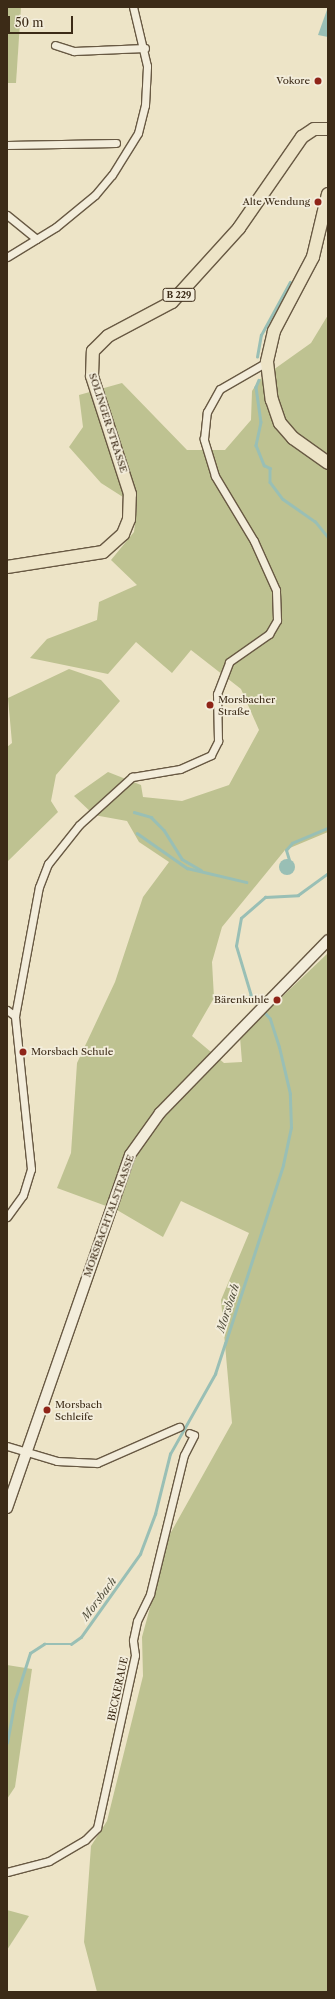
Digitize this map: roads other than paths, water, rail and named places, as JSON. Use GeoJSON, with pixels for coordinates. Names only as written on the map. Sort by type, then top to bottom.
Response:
{"type":"FeatureCollection","features":[{"type":"Feature","properties":{"kind":"main road","name":"SOLINGER STRASSE"},"geometry":{"type":"LineString","coordinates":[[7,567],[104,552],[122,534],[129,519],[130,494],[92,376],[93,352],[108,336],[172,302],[239,228],[302,138],[314,129],[328,128]]}},
{"type":"Feature","properties":{"kind":"main road"},"geometry":{"type":"LineString","coordinates":[[328,194],[313,257],[274,331],[267,362],[271,396],[280,423],[293,438],[328,463]]}},
{"type":"Feature","properties":{"kind":"main road","name":"MORSBACHTALSTRASSE"},"geometry":{"type":"LineString","coordinates":[[7,1508],[130,1155],[160,1113],[328,940]]}},
{"type":"Feature","properties":{"kind":"street"},"geometry":{"type":"LineString","coordinates":[[7,257],[73,215],[95,195],[112,175],[138,134],[146,90],[145,48],[132,7]]}},
{"type":"Feature","properties":{"kind":"street"},"geometry":{"type":"LineString","coordinates":[[55,45],[74,51],[145,48]]}},
{"type":"Feature","properties":{"kind":"street"},"geometry":{"type":"LineString","coordinates":[[7,145],[116,143]]}},
{"type":"Feature","properties":{"kind":"street"},"geometry":{"type":"LineString","coordinates":[[7,215],[38,238]]}},
{"type":"Feature","properties":{"kind":"street"},"geometry":{"type":"LineString","coordinates":[[7,1217],[23,1195],[31,1169],[15,1016],[39,887],[48,864],[79,826],[132,777],[180,769],[211,755],[218,741],[217,694],[229,662],[269,634],[277,620],[276,590],[254,541],[216,476],[204,439],[207,412],[220,389],[267,362]]}},
{"type":"Feature","properties":{"kind":"street"},"geometry":{"type":"LineString","coordinates":[[7,1010],[15,1016]]}},
{"type":"Feature","properties":{"kind":"street"},"geometry":{"type":"LineString","coordinates":[[7,1020],[15,1016]]}},
{"type":"Feature","properties":{"kind":"street"},"geometry":{"type":"LineString","coordinates":[[7,1446],[57,1461],[97,1463],[179,1428]]}},
{"type":"Feature","properties":{"kind":"street","name":"BECKERAUE"},"geometry":{"type":"LineString","coordinates":[[7,1872],[49,1861],[85,1840],[97,1828],[135,1655],[133,1640],[137,1621],[150,1594],[184,1455],[192,1434]]}},
{"type":"Feature","properties":{"kind":"water"},"geometry":{"type":"Polygon","coordinates":[[[328,7],[328,37],[318,35],[328,7]]]}},
{"type":"Feature","properties":{"kind":"water"},"geometry":{"type":"Polygon","coordinates":[[[287,859],[294,864],[295,867],[290,874],[287,875],[280,870],[279,867],[284,860],[287,859]]]}},
{"type":"Feature","properties":{"kind":"waterway"},"geometry":{"type":"LineString","coordinates":[[257,357],[261,335],[290,282]]}},
{"type":"Feature","properties":{"kind":"waterway"},"geometry":{"type":"LineString","coordinates":[[259,380],[256,387],[261,422],[256,445],[264,465],[270,468],[270,482],[283,499],[315,521],[328,537]]}},
{"type":"Feature","properties":{"kind":"waterway"},"geometry":{"type":"LineString","coordinates":[[134,812],[151,817],[164,830],[182,859],[201,870]]}},
{"type":"Feature","properties":{"kind":"waterway"},"geometry":{"type":"LineString","coordinates":[[289,860],[286,850],[292,843],[328,828]]}},
{"type":"Feature","properties":{"kind":"waterway"},"geometry":{"type":"LineString","coordinates":[[137,833],[187,868],[246,882]]}},
{"type":"Feature","properties":{"kind":"waterway","name":"Morsbach"},"geometry":{"type":"LineString","coordinates":[[259,1007],[251,996],[236,946],[241,918],[265,897],[298,895],[328,873]]}},
{"type":"Feature","properties":{"kind":"waterway","name":"Morsbach"},"geometry":{"type":"LineString","coordinates":[[7,1743],[15,1700],[30,1653],[44,1644],[71,1644],[81,1637],[140,1554],[155,1514],[170,1454],[215,1374],[283,1165],[291,1128],[290,1094],[279,1047],[270,1019],[263,1011]]}},
{"type":"Feature","properties":{"kind":"place","name":"Vokore"},"geometry":{"type":"Point","coordinates":[318,81]}},
{"type":"Feature","properties":{"kind":"place","name":"Alte Wendung"},"geometry":{"type":"Point","coordinates":[318,202]}},
{"type":"Feature","properties":{"kind":"place","name":"Morsbacher Straße"},"geometry":{"type":"Point","coordinates":[210,705]}},
{"type":"Feature","properties":{"kind":"place","name":"Bärenkuhle"},"geometry":{"type":"Point","coordinates":[277,1000]}},
{"type":"Feature","properties":{"kind":"place","name":"Morsbach Schule"},"geometry":{"type":"Point","coordinates":[23,1052]}},
{"type":"Feature","properties":{"kind":"place","name":"Morsbach Schleife"},"geometry":{"type":"Point","coordinates":[47,1410]}}]}
